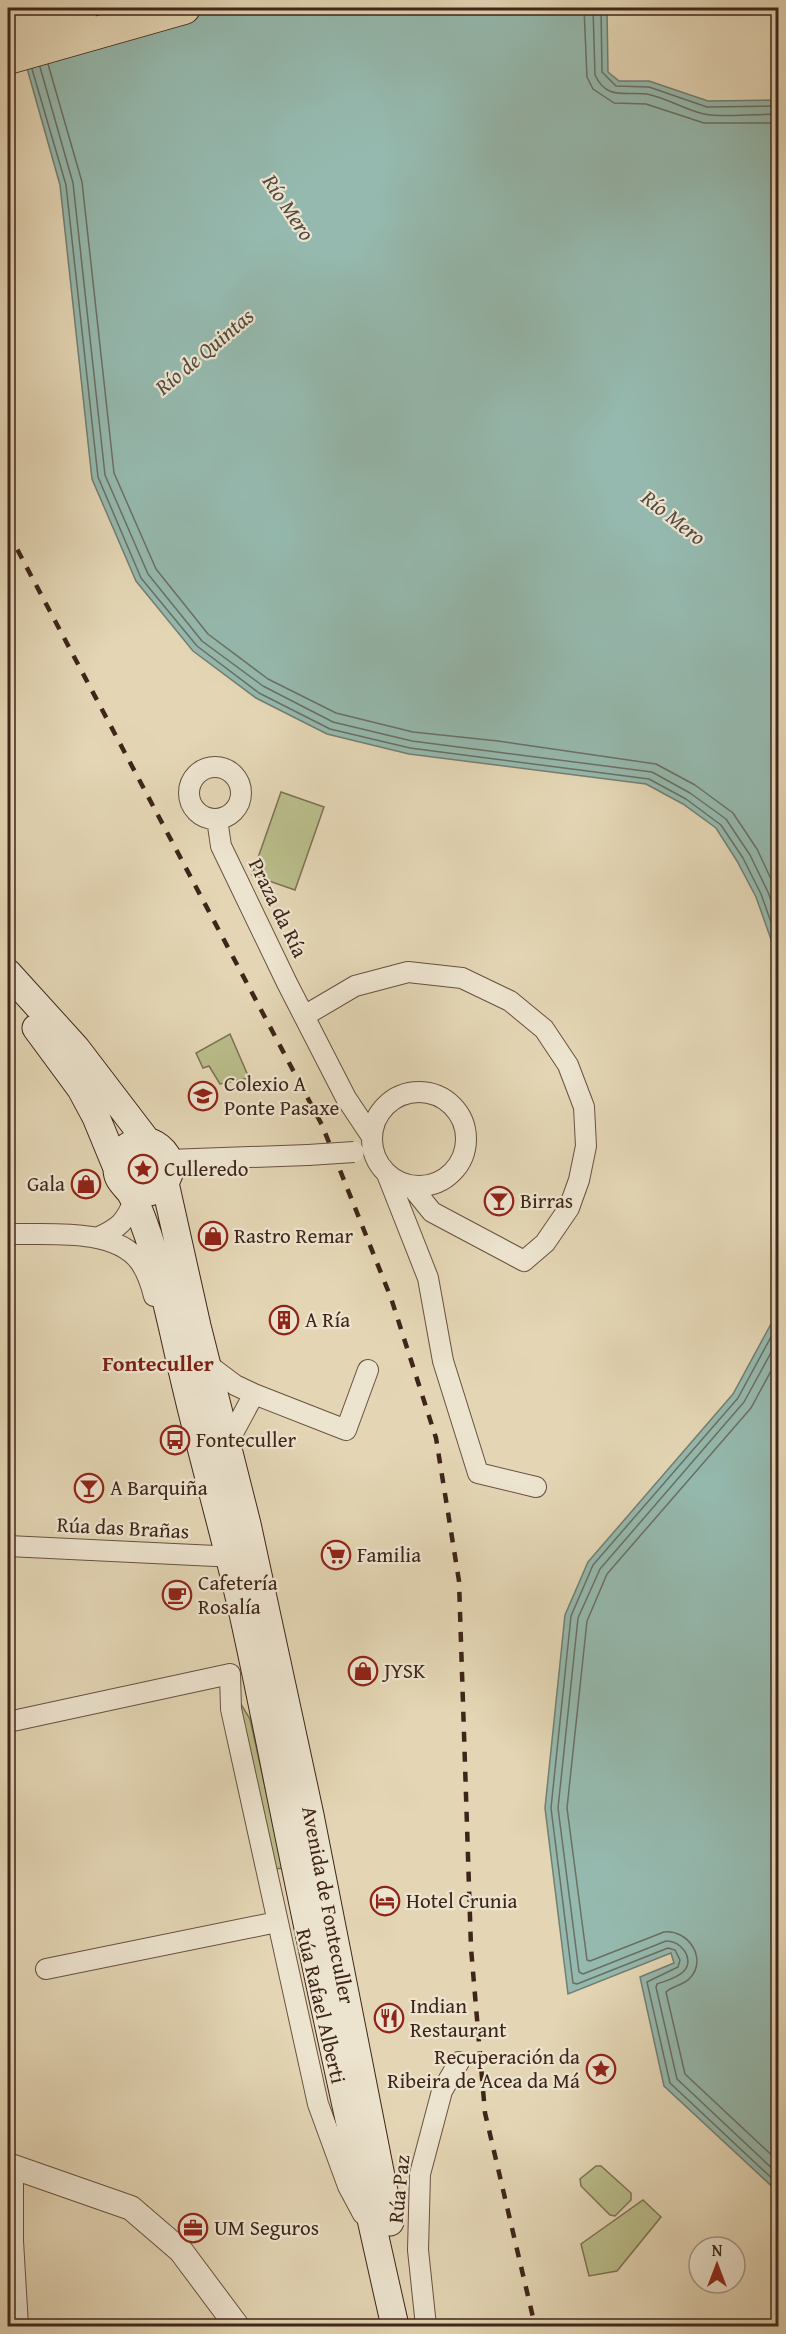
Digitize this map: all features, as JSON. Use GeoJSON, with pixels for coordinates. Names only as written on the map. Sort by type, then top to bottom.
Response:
{"type":"FeatureCollection","features":[{"type":"Feature","properties":{"kind":"highway"},"geometry":{"type":"LineString","coordinates":[[8,51],[82,8]]}},
{"type":"Feature","properties":{"kind":"highway"},"geometry":{"type":"LineString","coordinates":[[8,51],[184,8]]}},
{"type":"Feature","properties":{"kind":"main road"},"geometry":{"type":"LineString","coordinates":[[8,973],[76,1048],[147,1142]]}},
{"type":"Feature","properties":{"kind":"main road","name":"Avenida de Fonteculler"},"geometry":{"type":"LineString","coordinates":[[8,996],[25,1014],[77,1082],[96,1117],[147,1234],[165,1295],[186,1388],[232,1558],[243,1616],[249,1668],[268,1731],[395,2326]]}},
{"type":"Feature","properties":{"kind":"main road"},"geometry":{"type":"LineString","coordinates":[[135,1142],[147,1142],[160,1147],[167,1171],[159,1189],[148,1194],[140,1194],[126,1186],[119,1157],[125,1148],[135,1142]]}},
{"type":"Feature","properties":{"kind":"main road","name":"Avenida de Fonteculler"},"geometry":{"type":"LineString","coordinates":[[167,1171],[207,1364],[247,1524],[310,1815],[409,2326]]}},
{"type":"Feature","properties":{"kind":"main road"},"geometry":{"type":"LineString","coordinates":[[335,1939],[339,2009],[349,2079],[346,2105]]}},
{"type":"Feature","properties":{"kind":"street","name":"Praza da Ría"},"geometry":{"type":"LineString","coordinates":[[217,819],[221,846],[346,1098],[367,1146],[387,1174],[428,1278],[443,1361],[478,1473],[536,1487]]}},
{"type":"Feature","properties":{"kind":"street"},"geometry":{"type":"LineString","coordinates":[[304,1016],[355,986],[408,972],[462,978],[510,1000],[544,1029],[568,1065],[584,1107],[586,1146],[579,1180],[569,1208],[559,1224],[545,1243],[524,1261],[432,1212],[411,1186],[387,1174]]}},
{"type":"Feature","properties":{"kind":"street"},"geometry":{"type":"LineString","coordinates":[[167,1171],[367,1146],[382,1109],[394,1098],[406,1093],[422,1091],[436,1094],[449,1102],[459,1113],[467,1138],[465,1153],[459,1165],[448,1176],[436,1183],[411,1186]]}},
{"type":"Feature","properties":{"kind":"street"},"geometry":{"type":"LineString","coordinates":[[99,1237],[118,1228],[127,1217],[126,1186]]}},
{"type":"Feature","properties":{"kind":"street"},"geometry":{"type":"LineString","coordinates":[[8,1234],[99,1237],[124,1248],[139,1260],[148,1277],[166,1340],[186,1388]]}},
{"type":"Feature","properties":{"kind":"street"},"geometry":{"type":"LineString","coordinates":[[207,1364],[235,1385],[346,1430],[368,1370]]}},
{"type":"Feature","properties":{"kind":"street"},"geometry":{"type":"LineString","coordinates":[[226,1446],[254,1394]]}},
{"type":"Feature","properties":{"kind":"street","name":"Avenida de Fonteculler"},"geometry":{"type":"LineString","coordinates":[[236,1485],[232,1558],[249,1668]]}},
{"type":"Feature","properties":{"kind":"street","name":"Rúa das Brañas"},"geometry":{"type":"LineString","coordinates":[[8,1546],[232,1558]]}},
{"type":"Feature","properties":{"kind":"street"},"geometry":{"type":"LineString","coordinates":[[8,1722],[249,1668],[294,1795],[310,1815]]}},
{"type":"Feature","properties":{"kind":"street","name":"Rúa Rafael Alberti"},"geometry":{"type":"LineString","coordinates":[[249,1668],[231,1709],[277,1922],[318,2104],[348,2186],[374,2232]]}},
{"type":"Feature","properties":{"kind":"street","name":"Rúa Rafael Alberti"},"geometry":{"type":"LineString","coordinates":[[46,1969],[277,1922]]}},
{"type":"Feature","properties":{"kind":"street","name":"Rúa Paz"},"geometry":{"type":"LineString","coordinates":[[426,2326],[418,2250],[420,2174],[442,2091],[459,2062]]}},
{"type":"Feature","properties":{"kind":"street"},"geometry":{"type":"LineString","coordinates":[[318,2104],[346,2105]]}},
{"type":"Feature","properties":{"kind":"street"},"geometry":{"type":"LineString","coordinates":[[18,2326],[10,2166],[131,2208],[182,2251],[237,2326]]}},
{"type":"Feature","properties":{"kind":"green space"},"geometry":{"type":"Polygon","coordinates":[[[281,792],[324,807],[295,890],[252,875],[281,792]]]}},
{"type":"Feature","properties":{"kind":"green space"},"geometry":{"type":"Polygon","coordinates":[[[230,1034],[249,1078],[220,1084],[209,1066],[203,1068],[196,1053],[230,1034]]]}},
{"type":"Feature","properties":{"kind":"green space"},"geometry":{"type":"Polygon","coordinates":[[[239,1701],[250,1719],[283,1868],[275,1869],[239,1701]]]}},
{"type":"Feature","properties":{"kind":"green space"},"geometry":{"type":"Polygon","coordinates":[[[596,2166],[601,2166],[631,2193],[631,2200],[615,2216],[610,2215],[581,2186],[580,2179],[596,2166]]]}},
{"type":"Feature","properties":{"kind":"green space"},"geometry":{"type":"Polygon","coordinates":[[[643,2200],[661,2217],[617,2271],[589,2276],[581,2244],[643,2200]]]}},
{"type":"Feature","properties":{"kind":"water"},"geometry":{"type":"Polygon","coordinates":[[[10,8],[607,8],[608,72],[619,81],[649,81],[708,101],[778,100],[778,959],[756,897],[737,861],[716,828],[683,804],[646,784],[409,754],[327,734],[256,698],[193,651],[136,581],[92,479],[60,185],[10,8]]]}},
{"type":"Feature","properties":{"kind":"water"},"geometry":{"type":"Polygon","coordinates":[[[778,1311],[778,2192],[664,2086],[640,1977],[674,1963],[671,1953],[568,1994],[545,1808],[565,1615],[588,1562],[733,1394],[778,1311]]]}},
{"type":"Feature","properties":{"kind":"railway"},"geometry":{"type":"LineString","coordinates":[[8,532],[322,1125],[391,1298],[436,1438],[459,1581],[471,1948],[485,2113],[535,2326]]}},
{"type":"Feature","properties":{"kind":"place","name":"Colexio A Ponte Pasaxe"},"geometry":{"type":"Point","coordinates":[203,1096]}},
{"type":"Feature","properties":{"kind":"place","name":"Culleredo"},"geometry":{"type":"Point","coordinates":[143,1169]}},
{"type":"Feature","properties":{"kind":"place","name":"Gala"},"geometry":{"type":"Point","coordinates":[86,1184]}},
{"type":"Feature","properties":{"kind":"place","name":"Birras"},"geometry":{"type":"Point","coordinates":[499,1201]}},
{"type":"Feature","properties":{"kind":"place","name":"Rastro Remar"},"geometry":{"type":"Point","coordinates":[213,1236]}},
{"type":"Feature","properties":{"kind":"place","name":"A Ría"},"geometry":{"type":"Point","coordinates":[284,1320]}},
{"type":"Feature","properties":{"kind":"place","name":"Fonteculler"},"geometry":{"type":"Point","coordinates":[175,1440]}},
{"type":"Feature","properties":{"kind":"place","name":"A Barquiña"},"geometry":{"type":"Point","coordinates":[89,1488]}},
{"type":"Feature","properties":{"kind":"place","name":"Familia"},"geometry":{"type":"Point","coordinates":[336,1555]}},
{"type":"Feature","properties":{"kind":"place","name":"Cafetería Rosalía"},"geometry":{"type":"Point","coordinates":[177,1595]}},
{"type":"Feature","properties":{"kind":"place","name":"JYSK"},"geometry":{"type":"Point","coordinates":[363,1671]}},
{"type":"Feature","properties":{"kind":"place","name":"Hotel Crunia"},"geometry":{"type":"Point","coordinates":[385,1901]}},
{"type":"Feature","properties":{"kind":"place","name":"Indian Restaurant"},"geometry":{"type":"Point","coordinates":[389,2018]}},
{"type":"Feature","properties":{"kind":"place","name":"Recuperación da Ribeira de Acea da Má"},"geometry":{"type":"Point","coordinates":[601,2069]}},
{"type":"Feature","properties":{"kind":"place","name":"UM Seguros"},"geometry":{"type":"Point","coordinates":[193,2228]}},
{"type":"Feature","properties":{"kind":"district","name":"Fonteculler"},"geometry":{"type":"Point","coordinates":[158,1363]}},
{"type":"Feature","properties":{"kind":"water label","name":"Río Mero"},"geometry":{"type":"Point","coordinates":[289,207]}},
{"type":"Feature","properties":{"kind":"water label","name":"Río de Quintas"},"geometry":{"type":"Point","coordinates":[204,351]}},
{"type":"Feature","properties":{"kind":"water label","name":"Río Mero"},"geometry":{"type":"Point","coordinates":[674,517]}}]}
